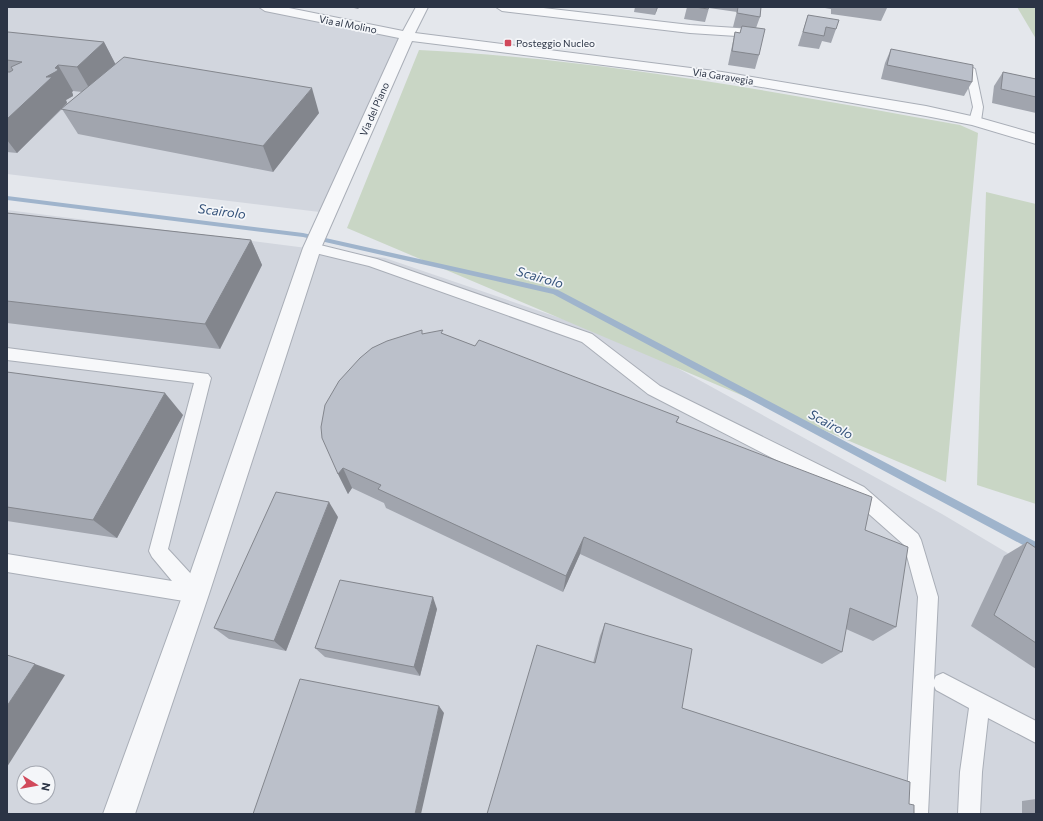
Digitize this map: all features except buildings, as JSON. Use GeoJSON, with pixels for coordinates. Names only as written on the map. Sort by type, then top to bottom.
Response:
{"type":"FeatureCollection","features":[{"type":"Feature","properties":{"kind":"street","name":"Via al Molino"},"geometry":{"type":"LineString","coordinates":[[265,7],[407,36]]}},
{"type":"Feature","properties":{"kind":"street","name":"Via del Piano"},"geometry":{"type":"LineString","coordinates":[[119,814],[196,594],[312,248],[407,36],[422,7]]}},
{"type":"Feature","properties":{"kind":"street"},"geometry":{"type":"LineString","coordinates":[[502,7],[690,28],[752,33]]}},
{"type":"Feature","properties":{"kind":"street","name":"Via Garavegia"},"geometry":{"type":"LineString","coordinates":[[407,36],[686,70],[975,121],[1036,139]]}},
{"type":"Feature","properties":{"kind":"lane"},"geometry":{"type":"LineString","coordinates":[[970,69],[978,107],[975,121]]}},
{"type":"Feature","properties":{"kind":"lane"},"geometry":{"type":"LineString","coordinates":[[312,248],[372,262],[587,338],[654,390],[858,493],[912,540],[928,597],[917,814]]}},
{"type":"Feature","properties":{"kind":"lane"},"geometry":{"type":"LineString","coordinates":[[7,354],[203,378],[158,551],[196,594]]}},
{"type":"Feature","properties":{"kind":"lane"},"geometry":{"type":"LineString","coordinates":[[7,563],[196,594]]}},
{"type":"Feature","properties":{"kind":"lane"},"geometry":{"type":"LineString","coordinates":[[943,683],[1036,732]]}},
{"type":"Feature","properties":{"kind":"lane"},"geometry":{"type":"LineString","coordinates":[[969,814],[971,772],[980,702]]}},
{"type":"Feature","properties":{"kind":"shaded area"},"geometry":{"type":"Polygon","coordinates":[[[7,7],[268,7],[407,36],[328,213],[7,174],[7,7]]]}},
{"type":"Feature","properties":{"kind":"shaded area"},"geometry":{"type":"Polygon","coordinates":[[[7,210],[385,258],[630,342],[942,514],[1036,570],[1036,814],[7,814],[7,210]]]}},
{"type":"Feature","properties":{"kind":"green space"},"geometry":{"type":"Polygon","coordinates":[[[1017,7],[1036,7],[1036,39],[1017,7]]]}},
{"type":"Feature","properties":{"kind":"green space"},"geometry":{"type":"Polygon","coordinates":[[[419,50],[487,54],[555,61],[691,79],[960,125],[978,133],[946,482],[347,228],[419,50]]]}},
{"type":"Feature","properties":{"kind":"green space"},"geometry":{"type":"Polygon","coordinates":[[[986,192],[1036,204],[1036,504],[977,485],[986,192]]]}},
{"type":"Feature","properties":{"kind":"waterway","name":"Scairolo"},"geometry":{"type":"LineString","coordinates":[[7,198],[303,235],[555,292],[1036,547]]}},
{"type":"Feature","properties":{"kind":"place","name":"Posteggio Nucleo"},"geometry":{"type":"Point","coordinates":[508,43]}}]}
